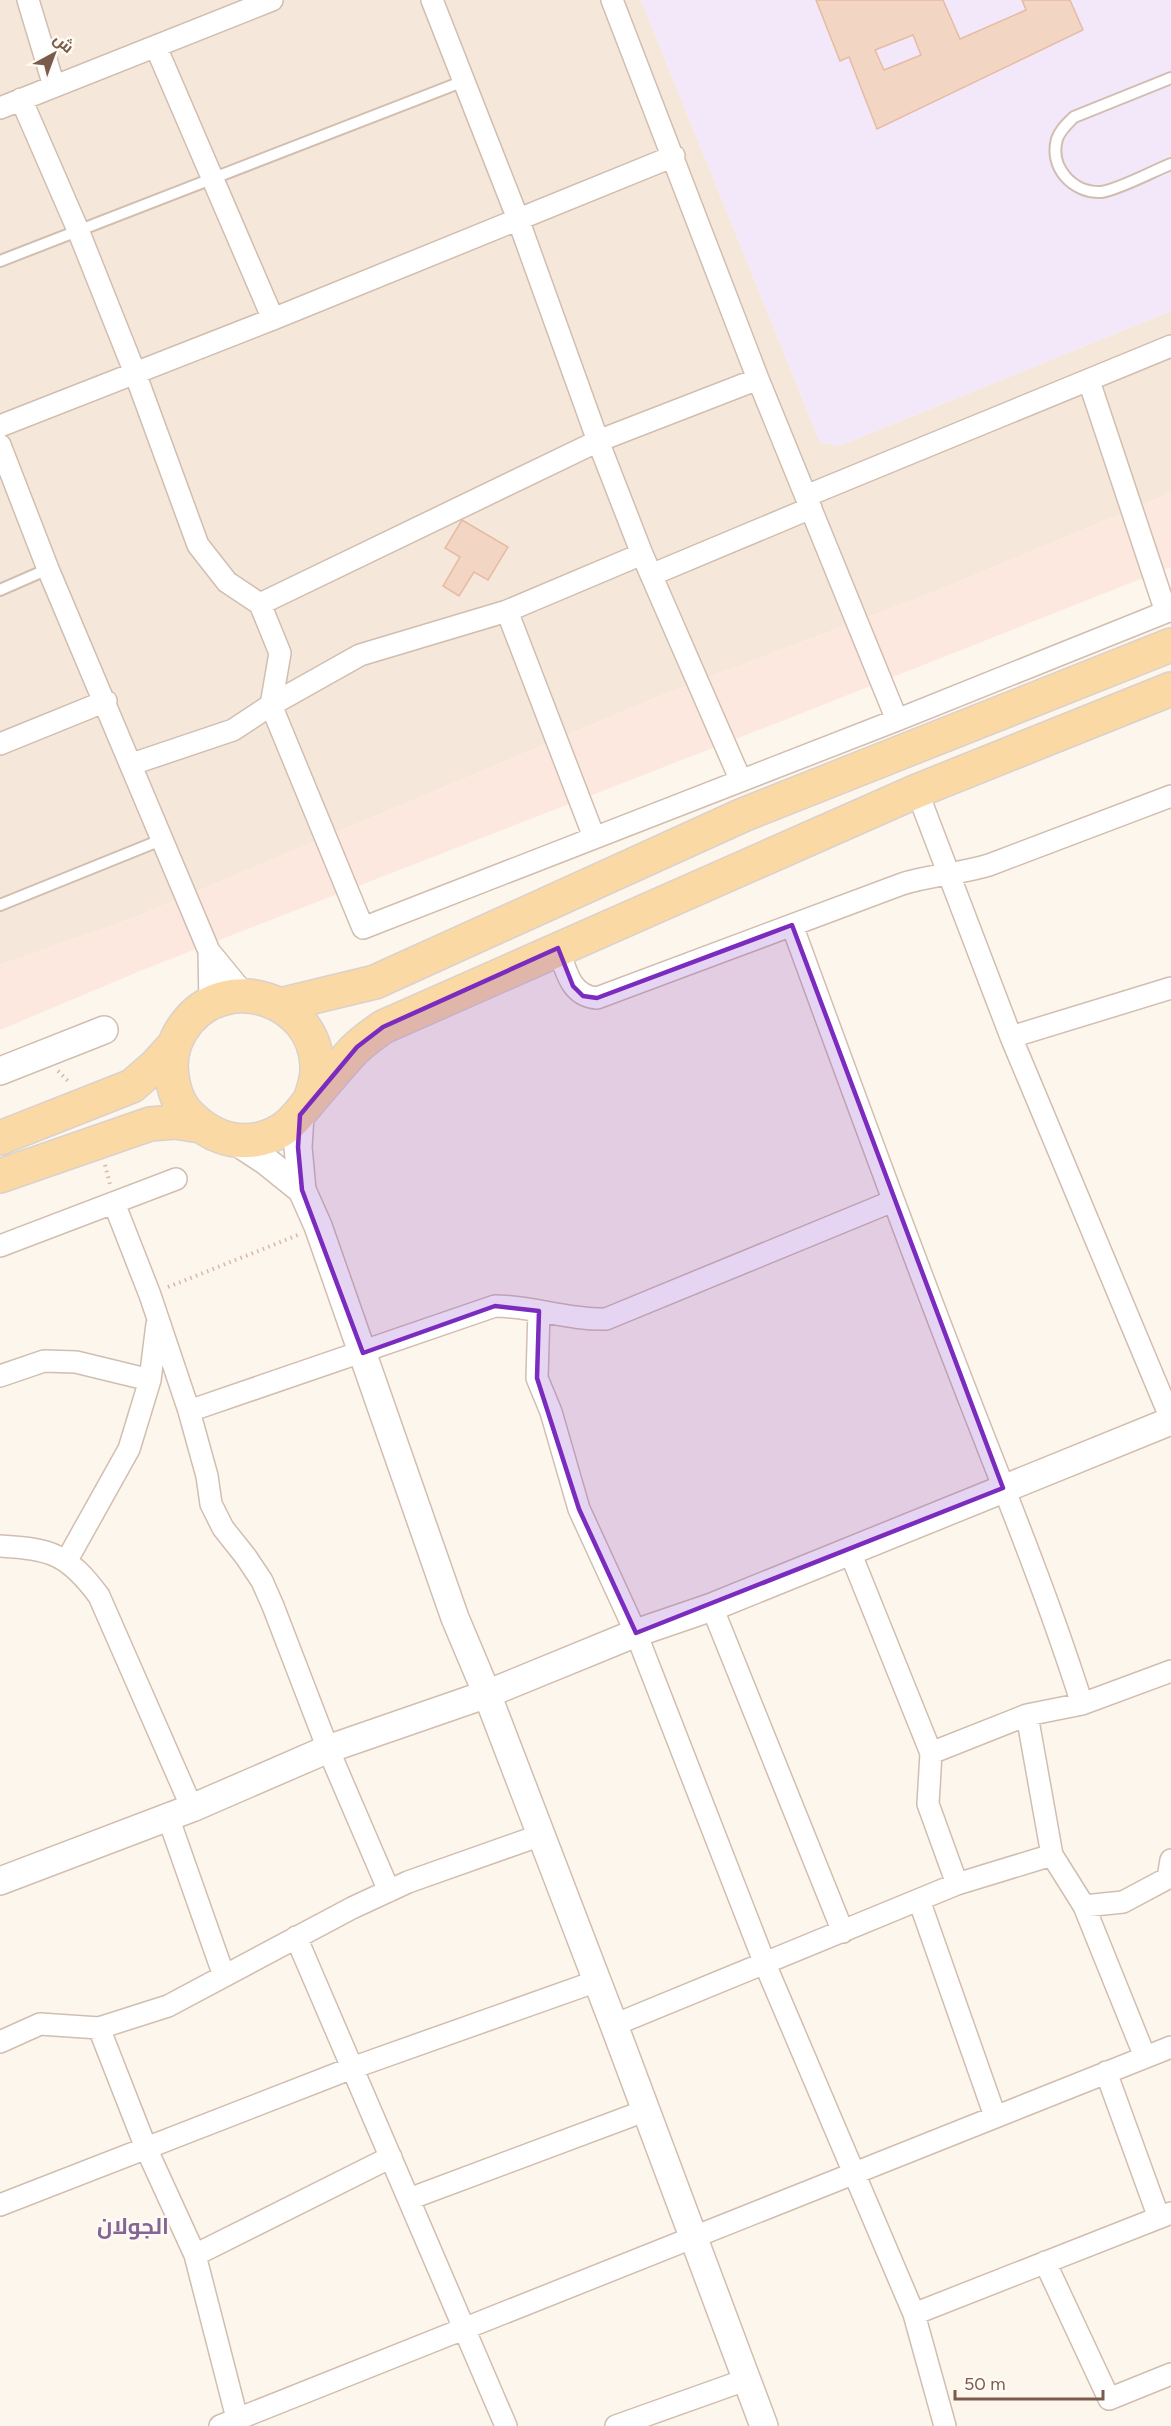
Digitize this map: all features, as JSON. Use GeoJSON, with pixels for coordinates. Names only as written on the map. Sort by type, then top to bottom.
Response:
{"type":"FeatureCollection","features":[{"type":"Feature","properties":{"kind":"main road"},"geometry":{"type":"LineString","coordinates":[[280,1005],[375,982],[742,814],[1171,645]]}},
{"type":"Feature","properties":{"kind":"main road"},"geometry":{"type":"LineString","coordinates":[[175,1044],[172,1071],[177,1098],[200,1126],[216,1135],[234,1140],[252,1141],[270,1136],[286,1128],[357,1047],[383,1027],[916,790],[1171,689]]}},
{"type":"Feature","properties":{"kind":"main road"},"geometry":{"type":"LineString","coordinates":[[0,1138],[132,1086],[175,1044],[183,1028],[195,1014],[210,1003],[227,997],[245,995],[263,998],[280,1005],[295,1016],[307,1030],[314,1046],[317,1065],[316,1083],[305,1108]]}},
{"type":"Feature","properties":{"kind":"main road"},"geometry":{"type":"LineString","coordinates":[[0,1176],[150,1124],[175,1122],[200,1126]]}},
{"type":"Feature","properties":{"kind":"street"},"geometry":{"type":"LineString","coordinates":[[28,0],[54,86]]}},
{"type":"Feature","properties":{"kind":"street"},"geometry":{"type":"LineString","coordinates":[[0,108],[272,0]]}},
{"type":"Feature","properties":{"kind":"street"},"geometry":{"type":"LineString","coordinates":[[432,0],[518,219],[598,441],[642,554],[741,781]]}},
{"type":"Feature","properties":{"kind":"street"},"geometry":{"type":"LineString","coordinates":[[612,0],[758,379],[897,720]]}},
{"type":"Feature","properties":{"kind":"street"},"geometry":{"type":"LineString","coordinates":[[156,47],[273,320]]}},
{"type":"Feature","properties":{"kind":"street"},"geometry":{"type":"LineString","coordinates":[[21,99],[78,230],[135,373],[198,544],[227,582],[260,604],[279,653],[271,705],[363,928],[897,720],[1168,611],[1089,381]]}},
{"type":"Feature","properties":{"kind":"street"},"geometry":{"type":"LineString","coordinates":[[0,426],[273,320],[674,156]]}},
{"type":"Feature","properties":{"kind":"street"},"geometry":{"type":"LineString","coordinates":[[651,575],[809,502],[1171,346]]}},
{"type":"Feature","properties":{"kind":"street"},"geometry":{"type":"LineString","coordinates":[[260,604],[598,441],[758,379]]}},
{"type":"Feature","properties":{"kind":"street"},"geometry":{"type":"LineString","coordinates":[[0,445],[48,569],[106,701],[161,840],[209,951],[245,995]]}},
{"type":"Feature","properties":{"kind":"street"},"geometry":{"type":"LineString","coordinates":[[132,764],[233,730],[271,705],[360,656],[507,611],[642,554]]}},
{"type":"Feature","properties":{"kind":"street"},"geometry":{"type":"LineString","coordinates":[[507,611],[594,837]]}},
{"type":"Feature","properties":{"kind":"street"},"geometry":{"type":"LineString","coordinates":[[0,744],[106,701]]}},
{"type":"Feature","properties":{"kind":"street"},"geometry":{"type":"LineString","coordinates":[[0,1881],[180,1813],[328,1749],[487,1694],[636,1634],[712,1607],[1171,1420],[1011,1037],[916,790]]}},
{"type":"Feature","properties":{"kind":"street"},"geometry":{"type":"LineString","coordinates":[[558,948],[573,986],[584,996],[597,998],[918,879],[989,866],[1171,796]]}},
{"type":"Feature","properties":{"kind":"street"},"geometry":{"type":"LineString","coordinates":[[792,925],[893,1201],[1003,1488],[1033,1559],[1082,1704]]}},
{"type":"Feature","properties":{"kind":"street"},"geometry":{"type":"LineString","coordinates":[[209,951],[210,1003]]}},
{"type":"Feature","properties":{"kind":"street"},"geometry":{"type":"LineString","coordinates":[[1011,1037],[1171,988]]}},
{"type":"Feature","properties":{"kind":"street"},"geometry":{"type":"LineString","coordinates":[[0,1071],[104,1030]]}},
{"type":"Feature","properties":{"kind":"street"},"geometry":{"type":"LineString","coordinates":[[305,1108],[298,1147],[302,1190],[318,1226],[455,1618],[487,1694],[615,2025],[696,2237],[764,2426]]}},
{"type":"Feature","properties":{"kind":"street"},"geometry":{"type":"LineString","coordinates":[[234,1140],[266,1161],[302,1190]]}},
{"type":"Feature","properties":{"kind":"street"},"geometry":{"type":"LineString","coordinates":[[0,1246],[176,1179]]}},
{"type":"Feature","properties":{"kind":"street"},"geometry":{"type":"LineString","coordinates":[[189,1412],[495,1306],[516,1306],[585,1319],[606,1319],[893,1201]]}},
{"type":"Feature","properties":{"kind":"street"},"geometry":{"type":"LineString","coordinates":[[114,1203],[150,1295],[189,1412],[207,1476],[211,1504],[223,1528],[246,1557],[269,1598],[328,1749],[389,1891]]}},
{"type":"Feature","properties":{"kind":"street"},"geometry":{"type":"LineString","coordinates":[[539,1311],[537,1378],[551,1412],[579,1509],[636,1634],[765,1964],[914,2314],[945,2426]]}},
{"type":"Feature","properties":{"kind":"street"},"geometry":{"type":"LineString","coordinates":[[67,1560],[129,1449],[150,1380],[158,1318]]}},
{"type":"Feature","properties":{"kind":"street"},"geometry":{"type":"LineString","coordinates":[[0,1376],[44,1361],[76,1362],[150,1380]]}},
{"type":"Feature","properties":{"kind":"street"},"geometry":{"type":"LineString","coordinates":[[0,1546],[46,1551],[67,1560],[85,1577],[99,1596],[180,1813],[224,1976]]}},
{"type":"Feature","properties":{"kind":"street"},"geometry":{"type":"LineString","coordinates":[[850,1552],[931,1754],[928,1804],[957,1884]]}},
{"type":"Feature","properties":{"kind":"street"},"geometry":{"type":"LineString","coordinates":[[712,1607],[843,1932]]}},
{"type":"Feature","properties":{"kind":"street"},"geometry":{"type":"LineString","coordinates":[[931,1754],[1027,1715],[1082,1704],[1171,1671]]}},
{"type":"Feature","properties":{"kind":"street"},"geometry":{"type":"LineString","coordinates":[[1027,1715],[1052,1855],[1084,1906],[1145,2057]]}},
{"type":"Feature","properties":{"kind":"street"},"geometry":{"type":"LineString","coordinates":[[0,2042],[40,2024],[99,2028],[168,2006],[296,1937],[408,1882],[540,1835]]}},
{"type":"Feature","properties":{"kind":"street"},"geometry":{"type":"LineString","coordinates":[[615,2025],[957,1884],[1052,1855]]}},
{"type":"Feature","properties":{"kind":"street"},"geometry":{"type":"LineString","coordinates":[[1084,1906],[1123,1902],[1168,1878],[1171,1860]]}},
{"type":"Feature","properties":{"kind":"street"},"geometry":{"type":"LineString","coordinates":[[919,1900],[995,2116]]}},
{"type":"Feature","properties":{"kind":"street"},"geometry":{"type":"LineString","coordinates":[[296,1937],[506,2426]]}},
{"type":"Feature","properties":{"kind":"street"},"geometry":{"type":"LineString","coordinates":[[0,2205],[352,2068],[597,1981]]}},
{"type":"Feature","properties":{"kind":"street"},"geometry":{"type":"LineString","coordinates":[[99,2028],[146,2148],[195,2255],[232,2424],[464,2327],[1171,2047]]}},
{"type":"Feature","properties":{"kind":"street"},"geometry":{"type":"LineString","coordinates":[[914,2314],[1165,2215],[1106,2072]]}},
{"type":"Feature","properties":{"kind":"street"},"geometry":{"type":"LineString","coordinates":[[409,2199],[646,2110]]}},
{"type":"Feature","properties":{"kind":"street"},"geometry":{"type":"LineString","coordinates":[[195,2255],[391,2157]]}},
{"type":"Feature","properties":{"kind":"street"},"geometry":{"type":"LineString","coordinates":[[1045,2262],[1109,2399],[1171,2374]]}},
{"type":"Feature","properties":{"kind":"street"},"geometry":{"type":"LineString","coordinates":[[616,2426],[748,2379]]}},
{"type":"Feature","properties":{"kind":"lane"},"geometry":{"type":"LineString","coordinates":[[1171,78],[1074,117],[1057,139],[1055,153],[1066,179],[1090,192],[1104,192],[1171,164]]}},
{"type":"Feature","properties":{"kind":"lane"},"geometry":{"type":"LineString","coordinates":[[0,261],[464,81]]}},
{"type":"Feature","properties":{"kind":"lane"},"geometry":{"type":"LineString","coordinates":[[0,590],[48,569]]}},
{"type":"Feature","properties":{"kind":"lane"},"geometry":{"type":"LineString","coordinates":[[0,905],[161,840]]}},
{"type":"Feature","properties":{"kind":"path"},"geometry":{"type":"LineString","coordinates":[[42,1054],[89,1103]]}},
{"type":"Feature","properties":{"kind":"path"},"geometry":{"type":"LineString","coordinates":[[100,1142],[114,1203]]}},
{"type":"Feature","properties":{"kind":"path"},"geometry":{"type":"LineString","coordinates":[[150,1295],[318,1226]]}},
{"type":"Feature","properties":{"kind":"highlighted area"},"geometry":{"type":"Polygon","coordinates":[[[792,925],[1003,1488],[636,1633],[579,1509],[537,1378],[539,1311],[495,1306],[363,1353],[302,1190],[298,1147],[300,1115],[357,1047],[383,1027],[558,948],[573,986],[583,996],[597,998],[792,925]]]}},
{"type":"Feature","properties":{"kind":"shaded area"},"geometry":{"type":"Polygon","coordinates":[[[0,0],[641,0],[820,442],[839,446],[1171,311],[1171,493],[934,592],[660,696],[136,917],[0,965],[0,0]]]}},
{"type":"Feature","properties":{"kind":"shaded area"},"geometry":{"type":"Polygon","coordinates":[[[641,0],[1171,0],[1171,311],[839,446],[820,442],[641,0]]]}},
{"type":"Feature","properties":{"kind":"shaded area"},"geometry":{"type":"Polygon","coordinates":[[[1171,493],[1171,567],[140,971],[0,1030],[0,965],[136,917],[660,696],[934,592],[1171,493]]]}},
{"type":"Feature","properties":{"kind":"building"},"geometry":{"type":"Polygon","coordinates":[[[816,0],[943,0],[960,39],[1026,10],[1022,0],[1070,0],[1083,30],[877,129],[849,57],[840,61],[816,0]],[[913,35],[875,50],[884,70],[921,55],[913,35]]]}},
{"type":"Feature","properties":{"kind":"building"},"geometry":{"type":"Polygon","coordinates":[[[462,520],[508,547],[488,580],[474,572],[459,596],[443,586],[460,557],[445,548],[462,520]]]}},
{"type":"Feature","properties":{"kind":"district","name":"الجولان"},"geometry":{"type":"Point","coordinates":[133,2226]}}]}
